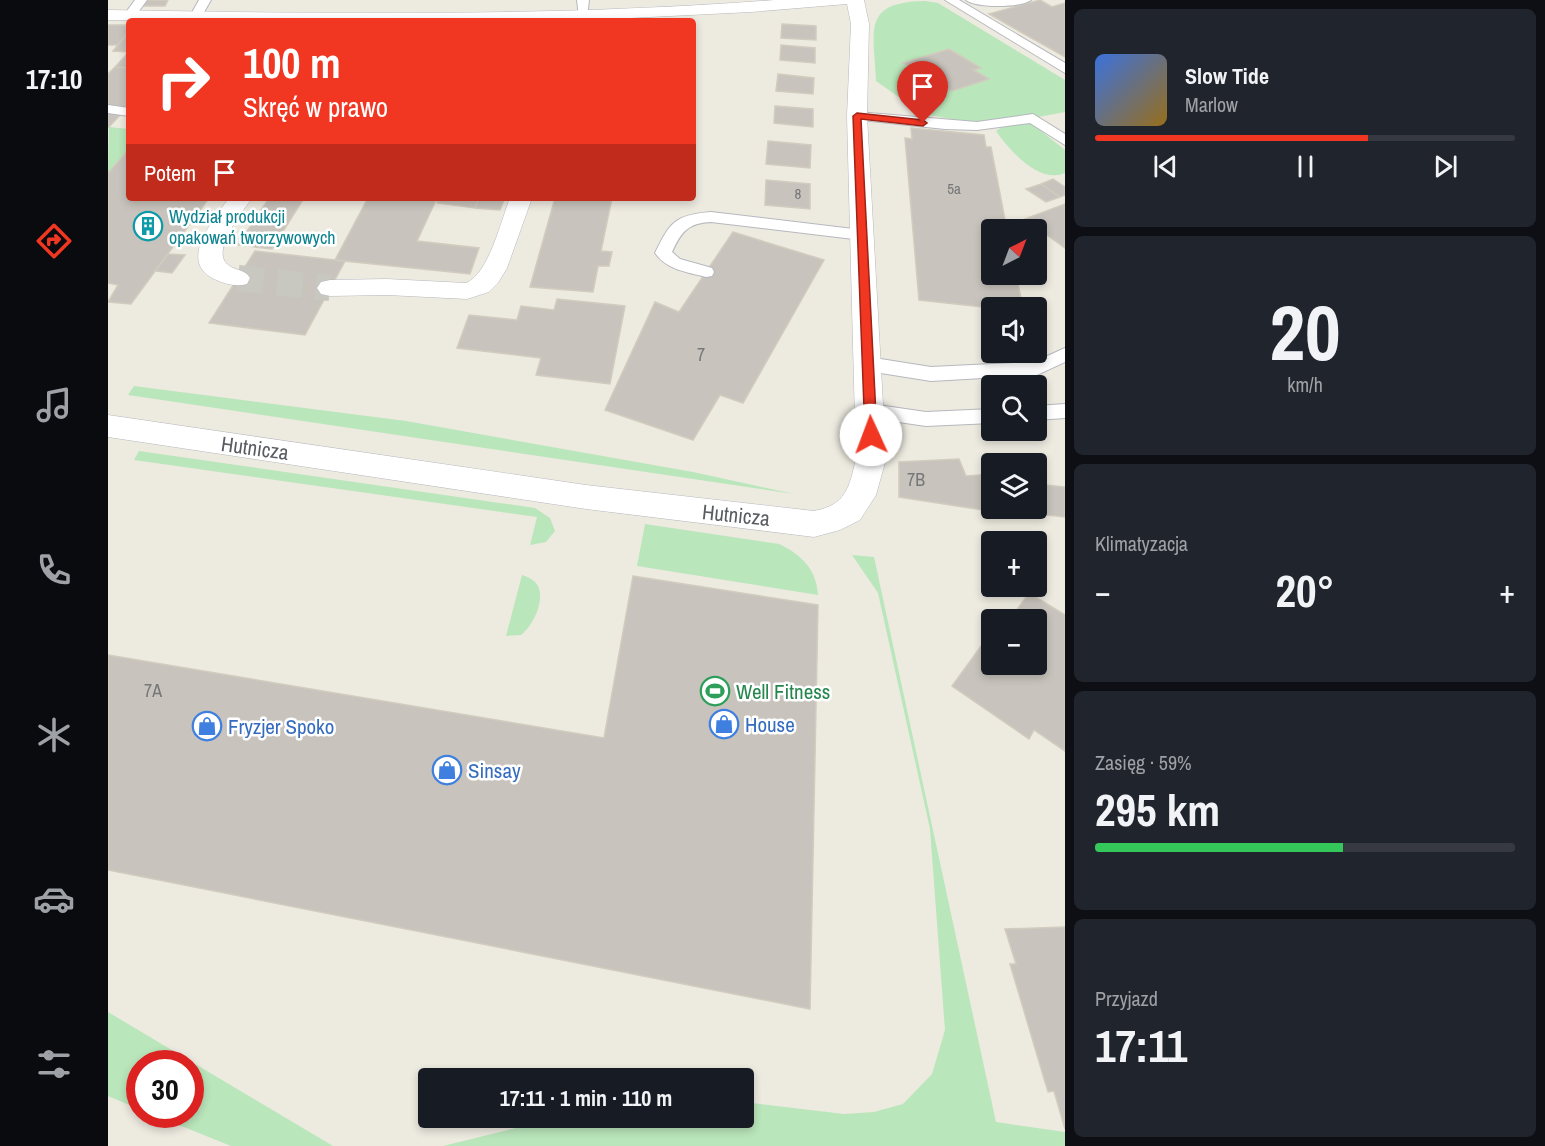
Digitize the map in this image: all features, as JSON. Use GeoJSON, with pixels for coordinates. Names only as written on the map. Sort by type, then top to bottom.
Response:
{"type":"FeatureCollection","features":[{"type":"Feature","properties":{"kind":"street"},"geometry":{"type":"LineString","coordinates":[[381,18],[842,0]]}},
{"type":"Feature","properties":{"kind":"street","name":"Hutnicza"},"geometry":{"type":"LineString","coordinates":[[108,426],[598,499],[814,524],[835,521],[850,511],[866,487],[872,459],[857,116],[860,24],[855,0]]}},
{"type":"Feature","properties":{"kind":"street"},"geometry":{"type":"LineString","coordinates":[[108,15],[297,18]]}},
{"type":"Feature","properties":{"kind":"street"},"geometry":{"type":"LineString","coordinates":[[238,278],[222,273],[211,264],[209,258],[210,245],[239,201]]}},
{"type":"Feature","properties":{"kind":"street"},"geometry":{"type":"LineString","coordinates":[[330,288],[387,286],[467,291],[476,289],[483,285],[492,274],[520,201]]}},
{"type":"Feature","properties":{"kind":"lane"},"geometry":{"type":"LineString","coordinates":[[130,15],[141,0]]}},
{"type":"Feature","properties":{"kind":"lane"},"geometry":{"type":"LineString","coordinates":[[195,16],[205,0]]}},
{"type":"Feature","properties":{"kind":"lane"},"geometry":{"type":"LineString","coordinates":[[951,0],[1065,69]]}},
{"type":"Feature","properties":{"kind":"lane"},"geometry":{"type":"LineString","coordinates":[[972,0],[1019,1]]}},
{"type":"Feature","properties":{"kind":"lane"},"geometry":{"type":"LineString","coordinates":[[974,16],[997,6],[1019,1]]}},
{"type":"Feature","properties":{"kind":"lane"},"geometry":{"type":"LineString","coordinates":[[108,109],[126,112]]}},
{"type":"Feature","properties":{"kind":"lane"},"geometry":{"type":"LineString","coordinates":[[857,116],[967,126],[1033,118],[1065,141]]}},
{"type":"Feature","properties":{"kind":"lane"},"geometry":{"type":"LineString","coordinates":[[706,272],[675,263],[663,253],[675,229],[685,222],[711,218],[862,235]]}},
{"type":"Feature","properties":{"kind":"lane"},"geometry":{"type":"LineString","coordinates":[[868,364],[931,374],[1037,369],[1065,354]]}},
{"type":"Feature","properties":{"kind":"lane"},"geometry":{"type":"LineString","coordinates":[[871,411],[926,419],[981,416]]}},
{"type":"Feature","properties":{"kind":"lane"},"geometry":{"type":"LineString","coordinates":[[1047,412],[1065,411]]}},
{"type":"Feature","properties":{"kind":"green space"},"geometry":{"type":"Polygon","coordinates":[[[925,1],[938,3],[1065,80],[1065,112],[1033,118],[974,123],[923,114],[876,81],[874,34],[876,23],[881,14],[890,7],[925,1]],[[949,49],[904,63],[920,74],[980,68],[949,49]]]}},
{"type":"Feature","properties":{"kind":"green space"},"geometry":{"type":"Polygon","coordinates":[[[1031,123],[1065,150],[1065,173],[1045,174],[1035,170],[1009,148],[996,131],[1002,127],[1031,123]]]}},
{"type":"Feature","properties":{"kind":"green space"},"geometry":{"type":"Polygon","coordinates":[[[109,127],[126,129],[126,152],[108,173],[109,127]]]}},
{"type":"Feature","properties":{"kind":"green space"},"geometry":{"type":"Polygon","coordinates":[[[134,386],[406,421],[693,472],[794,494],[128,395],[134,386]]]}},
{"type":"Feature","properties":{"kind":"green space"},"geometry":{"type":"Polygon","coordinates":[[[139,451],[535,508],[550,518],[555,531],[546,542],[530,545],[537,517],[134,460],[139,451]]]}},
{"type":"Feature","properties":{"kind":"green space"},"geometry":{"type":"Polygon","coordinates":[[[645,524],[779,544],[801,558],[806,564],[815,578],[818,595],[637,566],[645,524]]]}},
{"type":"Feature","properties":{"kind":"green space"},"geometry":{"type":"Polygon","coordinates":[[[852,555],[874,557],[996,1122],[1065,1132],[1065,1146],[443,1146],[516,1128],[754,1128],[754,1103],[844,1114],[874,1112],[903,1104],[932,1074],[945,1030],[930,829],[878,593],[852,555]]]}},
{"type":"Feature","properties":{"kind":"green space"},"geometry":{"type":"Polygon","coordinates":[[[522,575],[533,580],[538,586],[539,606],[537,613],[521,635],[506,636],[522,575]]]}},
{"type":"Feature","properties":{"kind":"green space"},"geometry":{"type":"Polygon","coordinates":[[[108,1012],[172,1050],[126,1050],[126,1104],[108,1096],[108,1012]]]}},
{"type":"Feature","properties":{"kind":"green space"},"geometry":{"type":"Polygon","coordinates":[[[204,1069],[333,1146],[231,1146],[186,1128],[204,1128],[204,1069]]]}},
{"type":"Feature","properties":{"kind":"building"},"geometry":{"type":"Polygon","coordinates":[[[147,0],[168,0],[165,6],[143,6],[147,0]]]}},
{"type":"Feature","properties":{"kind":"building"},"geometry":{"type":"Polygon","coordinates":[[[1040,0],[1052,7],[1065,3],[1065,57],[989,14],[1040,0]]]}},
{"type":"Feature","properties":{"kind":"building"},"geometry":{"type":"Polygon","coordinates":[[[782,24],[816,26],[816,40],[781,38],[782,24]]]}},
{"type":"Feature","properties":{"kind":"building"},"geometry":{"type":"Polygon","coordinates":[[[108,25],[126,25],[126,34],[118,45],[108,45],[108,25]]]}},
{"type":"Feature","properties":{"kind":"building"},"geometry":{"type":"Polygon","coordinates":[[[126,34],[126,52],[113,51],[126,34]]]}},
{"type":"Feature","properties":{"kind":"building"},"geometry":{"type":"Polygon","coordinates":[[[781,45],[815,48],[815,63],[780,60],[781,45]]]}},
{"type":"Feature","properties":{"kind":"building"},"geometry":{"type":"Polygon","coordinates":[[[949,49],[981,68],[974,70],[989,79],[952,91],[903,63],[949,49]]]}},
{"type":"Feature","properties":{"kind":"building"},"geometry":{"type":"Polygon","coordinates":[[[126,55],[126,68],[115,67],[126,55]]]}},
{"type":"Feature","properties":{"kind":"building"},"geometry":{"type":"Polygon","coordinates":[[[115,67],[126,68],[126,107],[108,106],[108,74],[115,67]]]}},
{"type":"Feature","properties":{"kind":"building"},"geometry":{"type":"Polygon","coordinates":[[[778,74],[814,78],[813,94],[776,91],[778,74]]]}},
{"type":"Feature","properties":{"kind":"building"},"geometry":{"type":"Polygon","coordinates":[[[775,106],[813,109],[813,127],[774,123],[775,106]]]}},
{"type":"Feature","properties":{"kind":"building"},"geometry":{"type":"Polygon","coordinates":[[[108,112],[122,113],[109,127],[108,127],[108,112]]]}},
{"type":"Feature","properties":{"kind":"building"},"geometry":{"type":"Polygon","coordinates":[[[911,128],[984,135],[986,147],[991,147],[1005,219],[981,219],[981,285],[1018,285],[1021,297],[981,297],[981,307],[919,300],[905,138],[912,139],[911,128]]]}},
{"type":"Feature","properties":{"kind":"building"},"geometry":{"type":"Polygon","coordinates":[[[768,141],[811,145],[810,168],[766,164],[768,141]]]}},
{"type":"Feature","properties":{"kind":"building","name":"Wydział produkcji opakowań tworzywowych"},"geometry":{"type":"Polygon","coordinates":[[[126,152],[126,201],[207,201],[131,304],[108,302],[118,285],[108,283],[108,173],[126,152]]]}},
{"type":"Feature","properties":{"kind":"building"},"geometry":{"type":"Polygon","coordinates":[[[1053,179],[1065,187],[1065,195],[1060,197],[1041,184],[1053,179]]]}},
{"type":"Feature","properties":{"kind":"building"},"geometry":{"type":"Polygon","coordinates":[[[766,180],[810,184],[810,209],[765,205],[766,180]]]}},
{"type":"Feature","properties":{"kind":"building"},"geometry":{"type":"Polygon","coordinates":[[[1041,184],[1060,197],[1046,202],[1026,189],[1041,184]]]}},
{"type":"Feature","properties":{"kind":"building","name":"Wydział produkcji opakowań tworzywowych"},"geometry":{"type":"Polygon","coordinates":[[[267,201],[302,201],[272,249],[238,245],[267,201]]]}},
{"type":"Feature","properties":{"kind":"building","name":"Wydział produkcji opakowań tworzywowych"},"geometry":{"type":"Polygon","coordinates":[[[366,201],[436,201],[417,241],[479,248],[470,274],[335,260],[366,201]]]}},
{"type":"Feature","properties":{"kind":"building"},"geometry":{"type":"Polygon","coordinates":[[[438,201],[478,201],[475,208],[437,203],[438,201]]]}},
{"type":"Feature","properties":{"kind":"building"},"geometry":{"type":"Polygon","coordinates":[[[478,201],[504,201],[500,210],[475,208],[478,201]]]}},
{"type":"Feature","properties":{"kind":"building"},"geometry":{"type":"Polygon","coordinates":[[[554,201],[611,201],[601,251],[612,252],[609,266],[598,266],[593,292],[530,287],[554,201]]]}},
{"type":"Feature","properties":{"kind":"building"},"geometry":{"type":"Polygon","coordinates":[[[1065,204],[1065,248],[1047,235],[1047,219],[1025,219],[1065,204]]]}},
{"type":"Feature","properties":{"kind":"building"},"geometry":{"type":"Polygon","coordinates":[[[733,232],[824,260],[743,403],[720,395],[693,440],[605,410],[655,302],[679,312],[733,232]]]}},
{"type":"Feature","properties":{"kind":"building"},"geometry":{"type":"Polygon","coordinates":[[[255,251],[345,261],[305,335],[209,323],[255,251]]]}},
{"type":"Feature","properties":{"kind":"building"},"geometry":{"type":"Polygon","coordinates":[[[168,254],[185,255],[172,273],[155,271],[168,254]]]}},
{"type":"Feature","properties":{"kind":"building"},"geometry":{"type":"Polygon","coordinates":[[[557,299],[625,306],[610,384],[536,375],[541,358],[457,348],[469,315],[517,320],[521,306],[554,310],[557,299]]]}},
{"type":"Feature","properties":{"kind":"building"},"geometry":{"type":"Polygon","coordinates":[[[959,459],[966,476],[981,475],[981,510],[899,497],[899,462],[959,459]]]}},
{"type":"Feature","properties":{"kind":"building"},"geometry":{"type":"Polygon","coordinates":[[[1047,485],[1065,487],[1065,517],[1047,515],[1047,485]]]}},
{"type":"Feature","properties":{"kind":"building"},"geometry":{"type":"Polygon","coordinates":[[[633,576],[818,605],[810,1009],[108,870],[108,655],[604,738],[633,576]]]}},
{"type":"Feature","properties":{"kind":"building"},"geometry":{"type":"Polygon","coordinates":[[[1026,597],[1036,597],[1065,615],[1065,751],[1034,730],[1029,739],[952,686],[981,646],[981,675],[1047,675],[1047,609],[1017,609],[1026,597]]]}},
{"type":"Feature","properties":{"kind":"building"},"geometry":{"type":"Polygon","coordinates":[[[1065,927],[1065,1129],[1054,1091],[1048,1092],[1010,964],[1016,964],[1005,929],[1065,927]]]}},
{"type":"Feature","properties":{"kind":"tunnel"},"geometry":{"type":"LineString","coordinates":[[238,278],[330,288]]}},
{"type":"Feature","properties":{"kind":"place","name":"Wydział produkcji opakowań tworzywowych"},"geometry":{"type":"Point","coordinates":[148,226]}},
{"type":"Feature","properties":{"kind":"place","name":"Well Fitness"},"geometry":{"type":"Point","coordinates":[715,691]}},
{"type":"Feature","properties":{"kind":"place","name":"House"},"geometry":{"type":"Point","coordinates":[724,724]}},
{"type":"Feature","properties":{"kind":"place","name":"Fryzjer Spoko"},"geometry":{"type":"Point","coordinates":[207,726]}},
{"type":"Feature","properties":{"kind":"place","name":"Sinsay"},"geometry":{"type":"Point","coordinates":[447,770]}},
{"type":"Feature","properties":{"kind":"route"},"geometry":{"type":"LineString","coordinates":[[871,435],[857,116],[923,123]]}}]}
